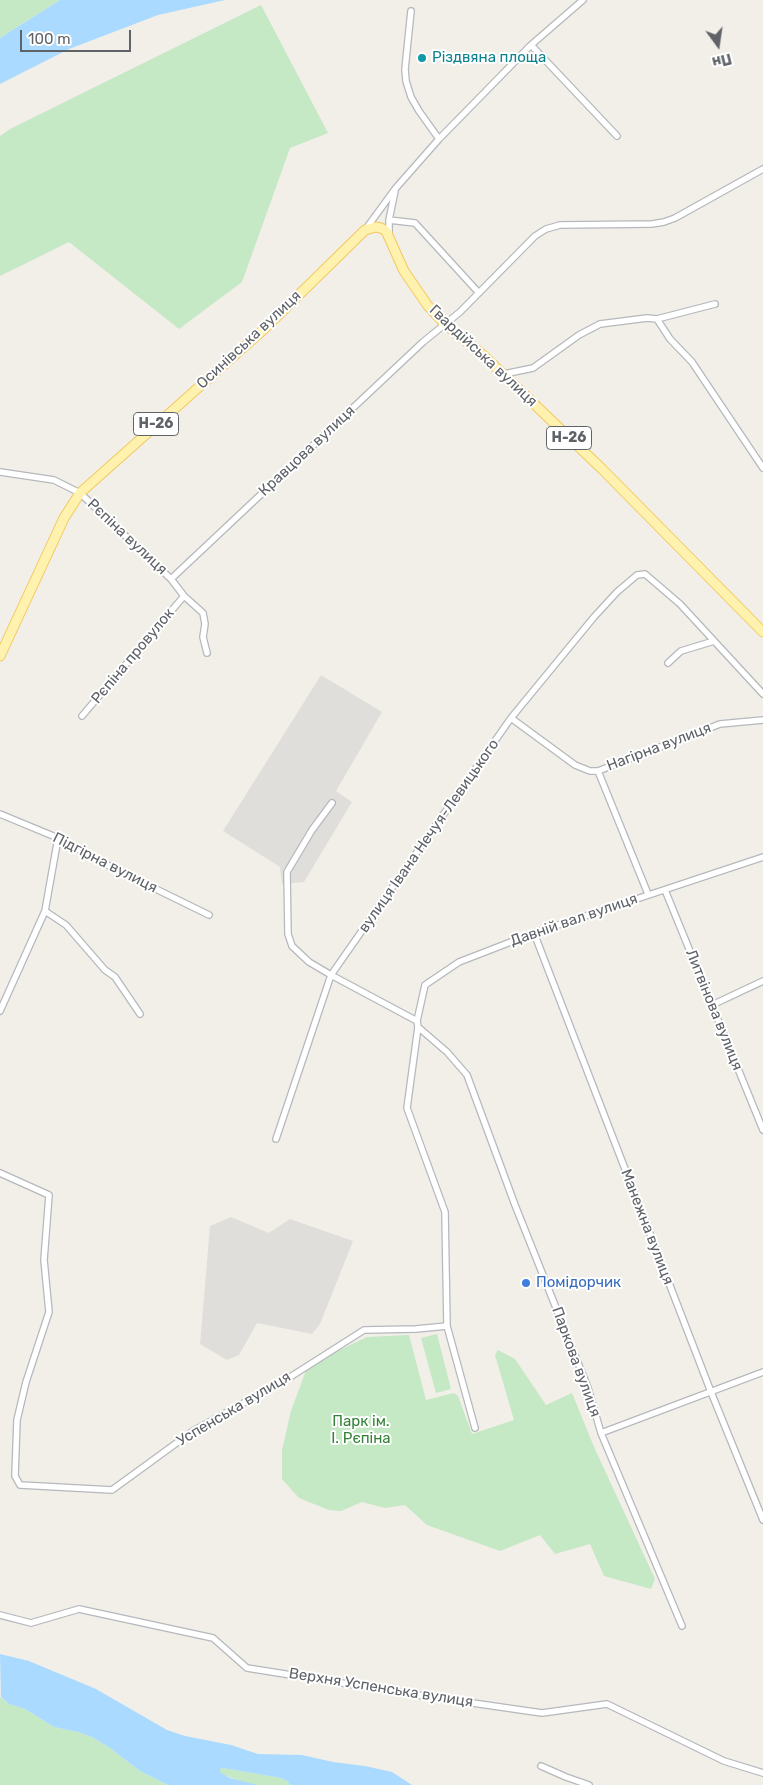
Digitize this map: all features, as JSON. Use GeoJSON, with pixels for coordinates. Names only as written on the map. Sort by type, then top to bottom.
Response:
{"type":"FeatureCollection","features":[{"type":"Feature","properties":{"kind":"main road"},"geometry":{"type":"LineString","coordinates":[[365,230],[376,227],[381,228],[389,236]]}},
{"type":"Feature","properties":{"kind":"main road","name":"Осинівська вулиця"},"geometry":{"type":"LineString","coordinates":[[0,656],[64,518],[80,493],[263,330],[365,230]]}},
{"type":"Feature","properties":{"kind":"main road","name":"Гвардійська вулиця"},"geometry":{"type":"LineString","coordinates":[[389,236],[404,271],[428,306],[445,324],[504,374],[602,469],[763,632]]}},
{"type":"Feature","properties":{"kind":"street","name":"Осинівська вулиця"},"geometry":{"type":"LineString","coordinates":[[365,230],[395,189],[439,138],[531,45],[583,0]]}},
{"type":"Feature","properties":{"kind":"street"},"geometry":{"type":"LineString","coordinates":[[411,11],[405,69],[406,81],[419,111],[439,138]]}},
{"type":"Feature","properties":{"kind":"street"},"geometry":{"type":"LineString","coordinates":[[531,45],[617,136]]}},
{"type":"Feature","properties":{"kind":"street","name":"Кравцова вулиця"},"geometry":{"type":"LineString","coordinates":[[171,579],[423,342],[479,293],[535,236],[546,229],[560,225],[652,224],[664,222],[675,218],[763,169]]}},
{"type":"Feature","properties":{"kind":"street"},"geometry":{"type":"LineString","coordinates":[[389,236],[389,220],[395,189]]}},
{"type":"Feature","properties":{"kind":"street"},"geometry":{"type":"LineString","coordinates":[[389,220],[415,223],[479,293]]}},
{"type":"Feature","properties":{"kind":"street"},"geometry":{"type":"LineString","coordinates":[[504,374],[533,368],[579,335],[600,324],[638,319],[657,319],[715,304]]}},
{"type":"Feature","properties":{"kind":"street"},"geometry":{"type":"LineString","coordinates":[[657,319],[670,339],[692,362],[763,468]]}},
{"type":"Feature","properties":{"kind":"street","name":"Рєпіна вулиця"},"geometry":{"type":"LineString","coordinates":[[0,472],[54,480],[80,493],[171,579],[184,596],[205,616],[203,637],[206,653]]}},
{"type":"Feature","properties":{"kind":"street","name":"вулиця Івана Нечуя-Левицького"},"geometry":{"type":"LineString","coordinates":[[276,1139],[331,975],[511,718],[594,617],[617,592],[637,575],[646,574],[680,604],[714,641]]}},
{"type":"Feature","properties":{"kind":"street","name":"Рєпіна провулок"},"geometry":{"type":"LineString","coordinates":[[82,716],[184,596]]}},
{"type":"Feature","properties":{"kind":"street"},"geometry":{"type":"LineString","coordinates":[[668,663],[681,651],[714,641],[763,694]]}},
{"type":"Feature","properties":{"kind":"street","name":"Нагірна вулиця"},"geometry":{"type":"LineString","coordinates":[[511,718],[575,765],[590,771],[598,771],[720,724],[763,720]]}},
{"type":"Feature","properties":{"kind":"street"},"geometry":{"type":"LineString","coordinates":[[598,771],[648,894]]}},
{"type":"Feature","properties":{"kind":"street","name":"Паркова вулиця"},"geometry":{"type":"LineString","coordinates":[[332,803],[312,830],[287,872],[288,934],[292,946],[309,962],[417,1024],[447,1052],[467,1075],[515,1205],[588,1388],[601,1432],[682,1626]]}},
{"type":"Feature","properties":{"kind":"street","name":"Підгірна вулиця"},"geometry":{"type":"LineString","coordinates":[[0,814],[58,838],[111,867],[209,915]]}},
{"type":"Feature","properties":{"kind":"street"},"geometry":{"type":"LineString","coordinates":[[0,1011],[45,911],[58,838]]}},
{"type":"Feature","properties":{"kind":"street","name":"Давній вал вулиця"},"geometry":{"type":"LineString","coordinates":[[475,1428],[447,1326],[445,1212],[408,1108],[417,1024],[425,985],[459,962],[534,933],[763,857]]}},
{"type":"Feature","properties":{"kind":"street","name":"Литвінова вулиця"},"geometry":{"type":"LineString","coordinates":[[664,890],[763,1130]]}},
{"type":"Feature","properties":{"kind":"street"},"geometry":{"type":"LineString","coordinates":[[45,911],[66,925],[105,970],[115,977],[140,1014]]}},
{"type":"Feature","properties":{"kind":"street","name":"Манежна вулиця"},"geometry":{"type":"LineString","coordinates":[[534,933],[711,1392],[763,1520]]}},
{"type":"Feature","properties":{"kind":"street"},"geometry":{"type":"LineString","coordinates":[[712,1005],[763,981]]}},
{"type":"Feature","properties":{"kind":"street","name":"Успенська вулиця"},"geometry":{"type":"LineString","coordinates":[[0,1173],[49,1195],[44,1260],[49,1312],[26,1382],[17,1420],[15,1476],[20,1484],[112,1490],[193,1431],[286,1379],[364,1330],[416,1329],[447,1326]]}},
{"type":"Feature","properties":{"kind":"street"},"geometry":{"type":"LineString","coordinates":[[601,1432],[763,1372]]}},
{"type":"Feature","properties":{"kind":"street","name":"Верхня Успенська вулиця"},"geometry":{"type":"LineString","coordinates":[[0,1615],[31,1623],[79,1608],[213,1638],[247,1668],[451,1700],[542,1713],[607,1704],[724,1761],[763,1773]]}},
{"type":"Feature","properties":{"kind":"street"},"geometry":{"type":"LineString","coordinates":[[541,1766],[589,1785]]}},
{"type":"Feature","properties":{"kind":"shaded area"},"geometry":{"type":"Polygon","coordinates":[[[321,675],[382,712],[336,791],[352,802],[304,882],[282,884],[280,867],[223,831],[321,675]]]}},
{"type":"Feature","properties":{"kind":"shaded area"},"geometry":{"type":"Polygon","coordinates":[[[231,1217],[269,1233],[290,1219],[353,1241],[320,1324],[312,1334],[257,1323],[239,1355],[227,1360],[200,1344],[210,1226],[231,1217]]]}},
{"type":"Feature","properties":{"kind":"green space"},"geometry":{"type":"Polygon","coordinates":[[[0,0],[60,0],[0,38],[0,0]]]}},
{"type":"Feature","properties":{"kind":"green space"},"geometry":{"type":"Polygon","coordinates":[[[261,5],[328,133],[290,148],[242,282],[179,329],[69,242],[0,276],[0,136],[10,129],[261,5]]]}},
{"type":"Feature","properties":{"kind":"green space"},"geometry":{"type":"Polygon","coordinates":[[[437,1334],[451,1389],[436,1393],[421,1338],[437,1334]]]}},
{"type":"Feature","properties":{"kind":"green space","name":"Парк ім. І. Рєпіна"},"geometry":{"type":"Polygon","coordinates":[[[409,1335],[426,1400],[454,1393],[458,1396],[472,1434],[514,1420],[495,1355],[498,1350],[515,1359],[546,1405],[572,1393],[594,1447],[655,1579],[651,1589],[604,1576],[590,1544],[555,1554],[540,1535],[500,1551],[427,1525],[405,1505],[385,1508],[362,1502],[341,1511],[329,1510],[299,1498],[282,1479],[282,1450],[291,1411],[308,1365],[367,1337],[409,1335]]]}},
{"type":"Feature","properties":{"kind":"green space"},"geometry":{"type":"Polygon","coordinates":[[[0,1697],[9,1704],[25,1709],[54,1727],[92,1737],[140,1771],[168,1785],[0,1785],[0,1697]]]}},
{"type":"Feature","properties":{"kind":"green space"},"geometry":{"type":"Polygon","coordinates":[[[223,1768],[281,1778],[290,1785],[258,1785],[242,1782],[219,1772],[219,1769],[223,1768]]]}},
{"type":"Feature","properties":{"kind":"water"},"geometry":{"type":"Polygon","coordinates":[[[60,0],[225,0],[158,15],[69,49],[0,84],[0,38],[60,0]]]}},
{"type":"Feature","properties":{"kind":"water"},"geometry":{"type":"Polygon","coordinates":[[[0,1654],[29,1661],[96,1689],[167,1730],[185,1736],[231,1745],[258,1754],[302,1755],[333,1762],[365,1766],[392,1772],[412,1785],[290,1785],[281,1778],[223,1768],[220,1769],[220,1772],[230,1778],[258,1785],[168,1785],[140,1771],[92,1737],[54,1727],[25,1709],[9,1704],[1,1697],[0,1654]]]}},
{"type":"Feature","properties":{"kind":"place","name":"Різдвяна площа"},"geometry":{"type":"Point","coordinates":[422,58]}},
{"type":"Feature","properties":{"kind":"place","name":"Помідорчик"},"geometry":{"type":"Point","coordinates":[526,1283]}}]}
